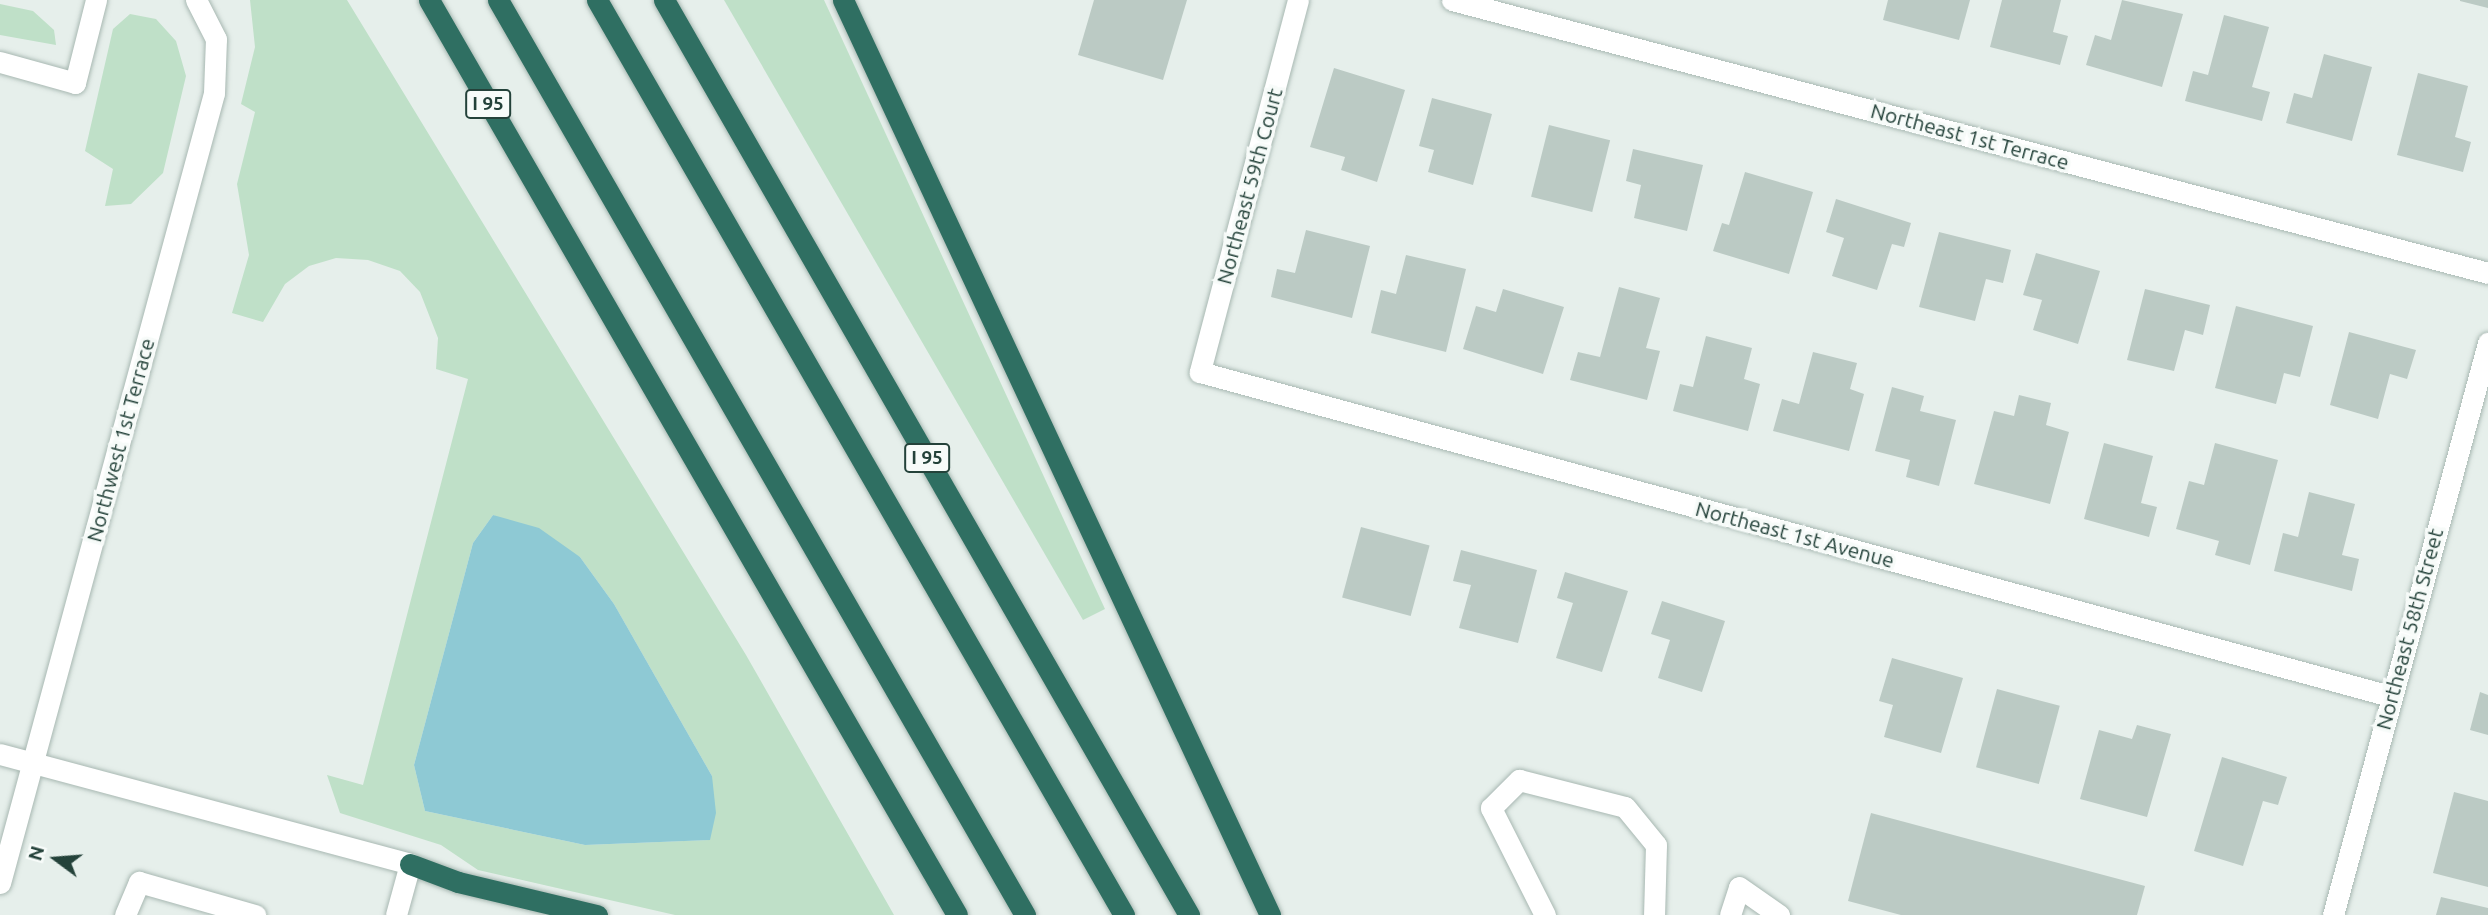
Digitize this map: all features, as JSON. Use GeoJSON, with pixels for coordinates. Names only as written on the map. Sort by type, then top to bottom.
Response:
{"type":"FeatureCollection","features":[{"type":"Feature","properties":{"kind":"highway","name":"I 95"},"geometry":{"type":"LineString","coordinates":[[429,0],[957,915]]}},
{"type":"Feature","properties":{"kind":"highway"},"geometry":{"type":"LineString","coordinates":[[498,0],[1025,915]]}},
{"type":"Feature","properties":{"kind":"highway"},"geometry":{"type":"LineString","coordinates":[[597,0],[1124,915]]}},
{"type":"Feature","properties":{"kind":"highway","name":"I 95"},"geometry":{"type":"LineString","coordinates":[[664,0],[1189,915]]}},
{"type":"Feature","properties":{"kind":"highway"},"geometry":{"type":"LineString","coordinates":[[843,0],[1270,915]]}},
{"type":"Feature","properties":{"kind":"highway"},"geometry":{"type":"LineString","coordinates":[[410,864],[458,882],[597,915]]}},
{"type":"Feature","properties":{"kind":"street"},"geometry":{"type":"LineString","coordinates":[[0,62],[75,83],[96,0]]}},
{"type":"Feature","properties":{"kind":"street","name":"Northwest 1st Terrace"},"geometry":{"type":"LineString","coordinates":[[0,883],[214,93],[216,39],[195,0]]}},
{"type":"Feature","properties":{"kind":"street","name":"Northeast 59th Court"},"geometry":{"type":"LineString","coordinates":[[1200,372],[1298,0]]}},
{"type":"Feature","properties":{"kind":"street","name":"Northeast 1st Terrace"},"geometry":{"type":"LineString","coordinates":[[1452,0],[2488,273]]}},
{"type":"Feature","properties":{"kind":"street","name":"Northeast 58th Street"},"geometry":{"type":"LineString","coordinates":[[2333,915],[2390,696],[2488,343]]}},
{"type":"Feature","properties":{"kind":"street","name":"Northeast 1st Avenue"},"geometry":{"type":"LineString","coordinates":[[1200,372],[2390,696]]}},
{"type":"Feature","properties":{"kind":"street"},"geometry":{"type":"LineString","coordinates":[[0,754],[410,864],[396,915]]}},
{"type":"Feature","properties":{"kind":"street"},"geometry":{"type":"LineString","coordinates":[[1545,915],[1491,808],[1519,779],[1625,807],[1656,845],[1654,915]]}},
{"type":"Feature","properties":{"kind":"street"},"geometry":{"type":"LineString","coordinates":[[125,915],[139,881],[193,907],[255,915]]}},
{"type":"Feature","properties":{"kind":"street"},"geometry":{"type":"LineString","coordinates":[[1730,915],[1739,887],[1779,915]]}},
{"type":"Feature","properties":{"kind":"green space"},"geometry":{"type":"Polygon","coordinates":[[[250,0],[347,0],[746,655],[894,915],[675,915],[478,870],[441,845],[340,813],[327,775],[363,785],[468,379],[436,369],[438,338],[420,292],[400,271],[368,260],[336,258],[309,266],[285,284],[263,322],[232,313],[249,255],[237,184],[255,112],[241,104],[255,47],[250,0]],[[493,515],[473,543],[414,765],[425,811],[585,845],[709,840],[712,776],[614,604],[580,557],[493,515]]]}},
{"type":"Feature","properties":{"kind":"green space"},"geometry":{"type":"Polygon","coordinates":[[[724,0],[824,0],[1105,609],[1083,620],[724,0]]]}},
{"type":"Feature","properties":{"kind":"green space"},"geometry":{"type":"Polygon","coordinates":[[[0,4],[33,11],[54,30],[56,45],[0,35],[0,4]]]}},
{"type":"Feature","properties":{"kind":"green space"},"geometry":{"type":"Polygon","coordinates":[[[130,14],[156,19],[176,41],[186,76],[163,173],[131,204],[105,206],[113,169],[85,151],[113,29],[130,14]]]}},
{"type":"Feature","properties":{"kind":"water"},"geometry":{"type":"Polygon","coordinates":[[[493,515],[539,528],[580,557],[614,604],[712,776],[716,813],[710,840],[585,845],[425,811],[414,765],[473,543],[493,515]]]}},
{"type":"Feature","properties":{"kind":"building"},"geometry":{"type":"Polygon","coordinates":[[[1094,0],[1187,0],[1163,80],[1078,55],[1094,0]]]}},
{"type":"Feature","properties":{"kind":"building"},"geometry":{"type":"Polygon","coordinates":[[[1888,0],[1970,0],[1959,40],[1883,20],[1888,0]]]}},
{"type":"Feature","properties":{"kind":"building"},"geometry":{"type":"Polygon","coordinates":[[[2002,0],[2061,0],[2053,32],[2068,36],[2060,65],[1990,47],[2002,0]]]}},
{"type":"Feature","properties":{"kind":"building"},"geometry":{"type":"Polygon","coordinates":[[[2122,0],[2183,14],[2162,87],[2086,65],[2095,35],[2111,40],[2122,0]]]}},
{"type":"Feature","properties":{"kind":"building"},"geometry":{"type":"Polygon","coordinates":[[[2488,0],[2488,8],[2460,1],[2488,0]]]}},
{"type":"Feature","properties":{"kind":"building"},"geometry":{"type":"Polygon","coordinates":[[[2224,15],[2269,27],[2252,87],[2270,92],[2262,121],[2185,101],[2193,71],[2208,75],[2224,15]]]}},
{"type":"Feature","properties":{"kind":"building"},"geometry":{"type":"Polygon","coordinates":[[[2324,54],[2372,67],[2352,141],[2286,123],[2294,93],[2312,98],[2324,54]]]}},
{"type":"Feature","properties":{"kind":"building"},"geometry":{"type":"Polygon","coordinates":[[[1334,68],[1405,90],[1377,182],[1341,170],[1345,157],[1310,147],[1334,68]]]}},
{"type":"Feature","properties":{"kind":"building"},"geometry":{"type":"Polygon","coordinates":[[[2418,73],[2468,86],[2455,137],[2471,142],[2463,172],[2397,155],[2418,73]]]}},
{"type":"Feature","properties":{"kind":"building"},"geometry":{"type":"Polygon","coordinates":[[[1432,98],[1492,114],[1473,185],[1428,172],[1434,150],[1419,146],[1432,98]]]}},
{"type":"Feature","properties":{"kind":"building"},"geometry":{"type":"Polygon","coordinates":[[[1549,125],[1610,140],[1592,212],[1531,197],[1549,125]]]}},
{"type":"Feature","properties":{"kind":"building"},"geometry":{"type":"Polygon","coordinates":[[[1633,149],[1703,165],[1687,231],[1634,218],[1641,185],[1626,181],[1633,149]]]}},
{"type":"Feature","properties":{"kind":"building"},"geometry":{"type":"Polygon","coordinates":[[[1745,172],[1813,192],[1789,274],[1713,251],[1722,223],[1729,225],[1745,172]]]}},
{"type":"Feature","properties":{"kind":"building"},"geometry":{"type":"Polygon","coordinates":[[[1836,199],[1911,223],[1904,247],[1892,244],[1877,290],[1832,276],[1844,238],[1826,232],[1836,199]]]}},
{"type":"Feature","properties":{"kind":"building"},"geometry":{"type":"Polygon","coordinates":[[[1306,230],[1370,246],[1352,318],[1271,297],[1277,269],[1295,273],[1306,230]]]}},
{"type":"Feature","properties":{"kind":"building"},"geometry":{"type":"Polygon","coordinates":[[[1939,232],[2011,250],[2003,283],[1986,279],[1975,321],[1919,307],[1939,232]]]}},
{"type":"Feature","properties":{"kind":"building"},"geometry":{"type":"Polygon","coordinates":[[[2036,253],[2100,271],[2078,344],[2033,330],[2042,300],[2023,295],[2036,253]]]}},
{"type":"Feature","properties":{"kind":"building"},"geometry":{"type":"Polygon","coordinates":[[[1406,255],[1466,269],[1446,352],[1371,333],[1381,290],[1396,294],[1406,255]]]}},
{"type":"Feature","properties":{"kind":"building"},"geometry":{"type":"Polygon","coordinates":[[[1619,287],[1660,298],[1646,348],[1660,351],[1647,400],[1570,380],[1578,352],[1600,357],[1619,287]]]}},
{"type":"Feature","properties":{"kind":"building"},"geometry":{"type":"Polygon","coordinates":[[[1503,289],[1564,307],[1543,374],[1463,349],[1476,306],[1496,312],[1503,289]]]}},
{"type":"Feature","properties":{"kind":"building"},"geometry":{"type":"Polygon","coordinates":[[[2145,289],[2210,305],[2203,335],[2185,330],[2174,371],[2127,360],[2145,289]]]}},
{"type":"Feature","properties":{"kind":"building"},"geometry":{"type":"Polygon","coordinates":[[[2236,306],[2313,326],[2300,377],[2284,373],[2276,404],[2215,388],[2236,306]]]}},
{"type":"Feature","properties":{"kind":"building"},"geometry":{"type":"Polygon","coordinates":[[[2349,332],[2416,350],[2407,379],[2390,374],[2378,419],[2330,405],[2349,332]]]}},
{"type":"Feature","properties":{"kind":"building"},"geometry":{"type":"Polygon","coordinates":[[[1706,336],[1752,348],[1744,379],[1760,384],[1748,431],[1673,411],[1680,384],[1693,387],[1706,336]]]}},
{"type":"Feature","properties":{"kind":"building"},"geometry":{"type":"Polygon","coordinates":[[[1813,352],[1857,363],[1850,389],[1864,394],[1849,451],[1773,431],[1782,399],[1799,404],[1813,352]]]}},
{"type":"Feature","properties":{"kind":"building"},"geometry":{"type":"Polygon","coordinates":[[[1892,387],[1924,396],[1920,411],[1956,420],[1939,486],[1906,477],[1910,460],[1875,451],[1892,387]]]}},
{"type":"Feature","properties":{"kind":"building"},"geometry":{"type":"Polygon","coordinates":[[[2019,395],[2051,403],[2046,425],[2069,432],[2050,504],[1974,484],[1994,411],[2014,416],[2019,395]]]}},
{"type":"Feature","properties":{"kind":"building"},"geometry":{"type":"Polygon","coordinates":[[[2104,443],[2153,456],[2141,503],[2157,507],[2149,537],[2084,519],[2104,443]]]}},
{"type":"Feature","properties":{"kind":"building"},"geometry":{"type":"Polygon","coordinates":[[[2215,443],[2278,460],[2250,565],[2215,555],[2219,541],[2176,529],[2189,481],[2204,485],[2215,443]]]}},
{"type":"Feature","properties":{"kind":"building"},"geometry":{"type":"Polygon","coordinates":[[[2309,492],[2355,504],[2342,555],[2359,559],[2352,591],[2274,571],[2283,533],[2298,537],[2309,492]]]}},
{"type":"Feature","properties":{"kind":"building"},"geometry":{"type":"Polygon","coordinates":[[[1361,527],[1430,545],[1411,616],[1342,598],[1361,527]]]}},
{"type":"Feature","properties":{"kind":"building"},"geometry":{"type":"Polygon","coordinates":[[[1461,550],[1537,570],[1518,643],[1459,628],[1471,585],[1453,581],[1461,550]]]}},
{"type":"Feature","properties":{"kind":"building"},"geometry":{"type":"Polygon","coordinates":[[[1565,572],[1628,591],[1602,672],[1556,658],[1573,603],[1557,598],[1565,572]]]}},
{"type":"Feature","properties":{"kind":"building"},"geometry":{"type":"Polygon","coordinates":[[[1662,601],[1725,621],[1702,692],[1658,678],[1670,640],[1651,634],[1662,601]]]}},
{"type":"Feature","properties":{"kind":"building"},"geometry":{"type":"Polygon","coordinates":[[[1892,658],[1963,678],[1941,753],[1884,737],[1893,705],[1879,701],[1892,658]]]}},
{"type":"Feature","properties":{"kind":"building"},"geometry":{"type":"Polygon","coordinates":[[[1997,689],[2060,706],[2039,784],[1976,767],[1997,689]]]}},
{"type":"Feature","properties":{"kind":"building"},"geometry":{"type":"Polygon","coordinates":[[[2480,692],[2488,695],[2488,735],[2470,730],[2480,692]]]}},
{"type":"Feature","properties":{"kind":"building"},"geometry":{"type":"Polygon","coordinates":[[[2137,725],[2171,734],[2147,817],[2080,799],[2099,730],[2132,739],[2137,725]]]}},
{"type":"Feature","properties":{"kind":"building"},"geometry":{"type":"Polygon","coordinates":[[[2222,757],[2287,777],[2278,805],[2263,801],[2243,866],[2194,851],[2222,757]]]}},
{"type":"Feature","properties":{"kind":"building"},"geometry":{"type":"Polygon","coordinates":[[[2454,792],[2488,801],[2488,887],[2433,873],[2454,792]]]}},
{"type":"Feature","properties":{"kind":"building"},"geometry":{"type":"Polygon","coordinates":[[[1871,813],[2145,886],[2137,915],[1901,915],[1848,901],[1871,813]]]}},
{"type":"Feature","properties":{"kind":"building"},"geometry":{"type":"Polygon","coordinates":[[[2441,897],[2488,908],[2488,915],[2436,915],[2441,897]]]}}]}
